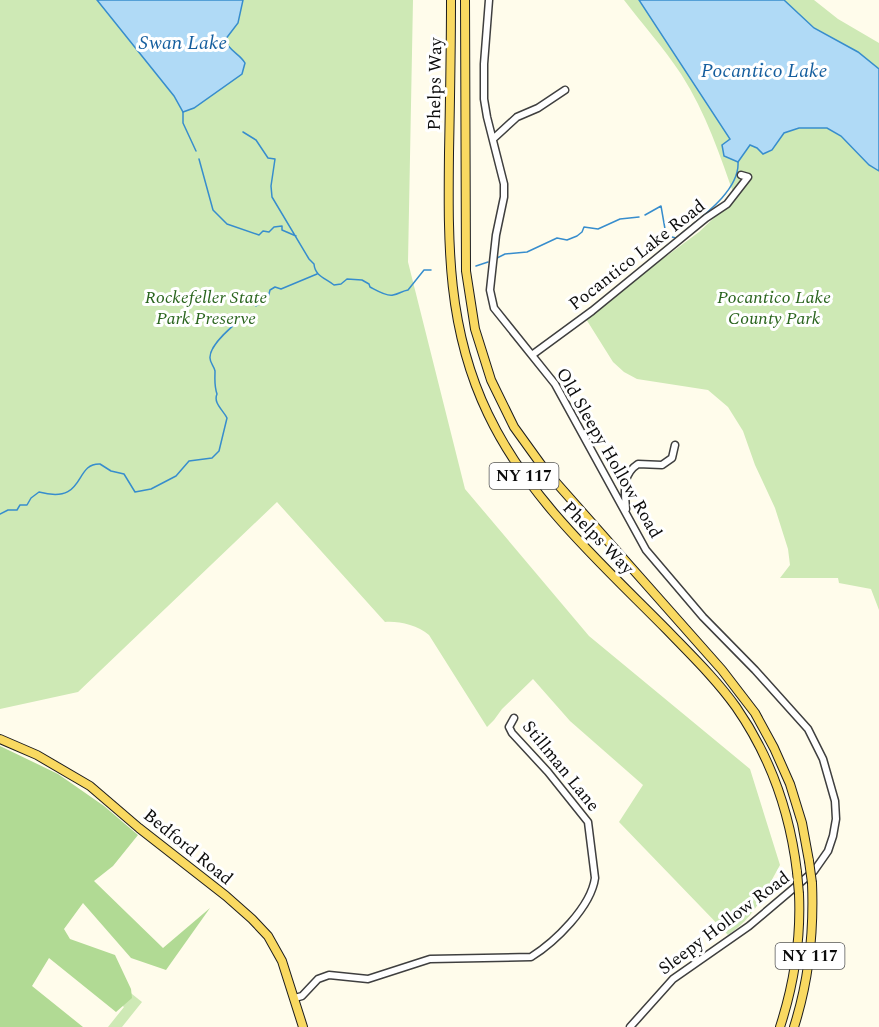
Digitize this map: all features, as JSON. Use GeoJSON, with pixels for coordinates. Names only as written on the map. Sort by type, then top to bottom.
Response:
{"type":"FeatureCollection","features":[{"type":"Feature","properties":{"kind":"main road","name":"Phelps Way"},"geometry":{"type":"LineString","coordinates":[[452,0],[448,224],[454,306],[461,339],[481,399],[506,449],[546,506],[696,660],[737,709],[763,753],[778,789],[789,826],[799,894],[795,963],[780,1027]]}},
{"type":"Feature","properties":{"kind":"main road"},"geometry":{"type":"LineString","coordinates":[[461,0],[460,29],[465,35]]}},
{"type":"Feature","properties":{"kind":"main road","name":"Phelps Way"},"geometry":{"type":"LineString","coordinates":[[465,0],[466,271],[475,329],[491,380],[514,427],[545,471],[714,660],[754,713],[774,748],[790,784],[802,824],[812,883],[809,958],[794,1027]]}},
{"type":"Feature","properties":{"kind":"main road","name":"Bedford Road"},"geometry":{"type":"LineString","coordinates":[[0,739],[37,755],[90,786],[139,828],[226,896],[268,936],[282,962],[303,1027]]}},
{"type":"Feature","properties":{"kind":"street","name":"Old Sleepy Hollow Road"},"geometry":{"type":"LineString","coordinates":[[489,0],[484,82],[487,117],[501,171],[504,196],[493,257],[491,300],[499,316],[555,384],[646,550],[703,617],[798,716],[817,743],[833,792],[836,819],[831,844],[814,871]]}},
{"type":"Feature","properties":{"kind":"street"},"geometry":{"type":"LineString","coordinates":[[493,139],[516,117],[538,108],[565,90]]}},
{"type":"Feature","properties":{"kind":"street","name":"Pocantico Lake Road"},"geometry":{"type":"LineString","coordinates":[[532,355],[727,204],[748,177],[741,176]]}},
{"type":"Feature","properties":{"kind":"street"},"geometry":{"type":"LineString","coordinates":[[626,511],[625,482],[629,471],[638,464],[662,465],[672,458],[675,445]]}},
{"type":"Feature","properties":{"kind":"street","name":"Stillman Lane"},"geometry":{"type":"LineString","coordinates":[[295,998],[302,996],[318,979],[329,975],[368,979],[430,958],[531,957],[543,949],[582,909],[594,887],[595,878],[588,822],[548,772],[512,733],[509,727],[514,718]]}},
{"type":"Feature","properties":{"kind":"street","name":"Sleepy Hollow Road"},"geometry":{"type":"LineString","coordinates":[[630,1027],[673,979],[749,926],[814,871]]}},
{"type":"Feature","properties":{"kind":"green space","name":"Rockefeller State Park Preserve"},"geometry":{"type":"Polygon","coordinates":[[[0,0],[413,0],[408,262],[465,489],[589,636],[750,769],[780,865],[753,912],[738,928],[728,935],[619,822],[643,785],[570,721],[533,679],[487,727],[429,635],[408,624],[385,622],[277,502],[78,692],[0,709],[0,0]]]}},
{"type":"Feature","properties":{"kind":"green space","name":"Pocantico Lake County Park"},"geometry":{"type":"Polygon","coordinates":[[[624,0],[814,0],[838,19],[879,43],[879,610],[871,589],[839,583],[838,578],[780,578],[790,565],[788,549],[775,508],[755,465],[743,431],[728,407],[708,390],[637,379],[624,372],[613,362],[586,319],[637,274],[699,232],[735,198],[712,134],[690,89],[668,55],[624,0]]]}},
{"type":"Feature","properties":{"kind":"green space"},"geometry":{"type":"Polygon","coordinates":[[[0,746],[58,774],[104,806],[138,835],[113,866],[94,881],[163,948],[210,908],[166,970],[131,958],[83,903],[64,929],[70,939],[115,955],[131,989],[132,998],[116,1012],[49,958],[32,986],[83,1027],[0,1027],[0,746]]]}},
{"type":"Feature","properties":{"kind":"green space"},"geometry":{"type":"Polygon","coordinates":[[[122,986],[142,1002],[122,1027],[108,1027],[124,1007],[114,999],[122,986]]]}},
{"type":"Feature","properties":{"kind":"water","name":"Swan Lake"},"geometry":{"type":"Polygon","coordinates":[[[97,0],[243,0],[238,23],[225,40],[245,63],[242,74],[194,108],[183,112],[174,96],[97,0]]]}},
{"type":"Feature","properties":{"kind":"water","name":"Pocantico Lake"},"geometry":{"type":"Polygon","coordinates":[[[639,0],[784,0],[814,28],[858,52],[879,69],[879,171],[869,165],[841,136],[827,128],[799,128],[784,133],[772,150],[763,154],[750,145],[738,162],[724,156],[722,145],[730,139],[639,0]]]}},
{"type":"Feature","properties":{"kind":"waterway"},"geometry":{"type":"LineString","coordinates":[[183,112],[183,123],[196,151]]}},
{"type":"Feature","properties":{"kind":"waterway"},"geometry":{"type":"LineString","coordinates":[[243,132],[256,140],[268,158],[275,159],[271,186],[272,197],[321,276],[334,285],[341,284],[347,279],[362,280],[382,293],[395,295],[408,290],[424,270],[431,270]]}},
{"type":"Feature","properties":{"kind":"waterway"},"geometry":{"type":"LineString","coordinates":[[199,159],[213,210],[227,224],[259,235],[263,231],[269,232],[274,227],[282,226],[282,230],[296,236]]}},
{"type":"Feature","properties":{"kind":"waterway"},"geometry":{"type":"LineString","coordinates":[[645,215],[661,206],[668,236],[676,238],[725,194],[737,173],[738,162]]}},
{"type":"Feature","properties":{"kind":"waterway"},"geometry":{"type":"LineString","coordinates":[[497,258],[505,254],[527,252],[557,238],[567,240],[577,236],[584,227],[598,229],[620,219],[639,217]]}},
{"type":"Feature","properties":{"kind":"waterway"},"geometry":{"type":"LineString","coordinates":[[476,266],[488,262]]}},
{"type":"Feature","properties":{"kind":"waterway"},"geometry":{"type":"LineString","coordinates":[[256,306],[268,298],[270,290],[275,287],[281,289],[317,274]]}},
{"type":"Feature","properties":{"kind":"waterway"},"geometry":{"type":"LineString","coordinates":[[0,514],[8,510],[17,510],[20,505],[27,505],[31,498],[39,492],[65,493],[72,489],[92,465],[100,464],[111,471],[124,474],[135,492],[151,489],[176,476],[189,461],[212,458],[219,451],[227,418],[216,400],[215,371],[210,360],[211,352],[224,334],[246,315]]}}]}
